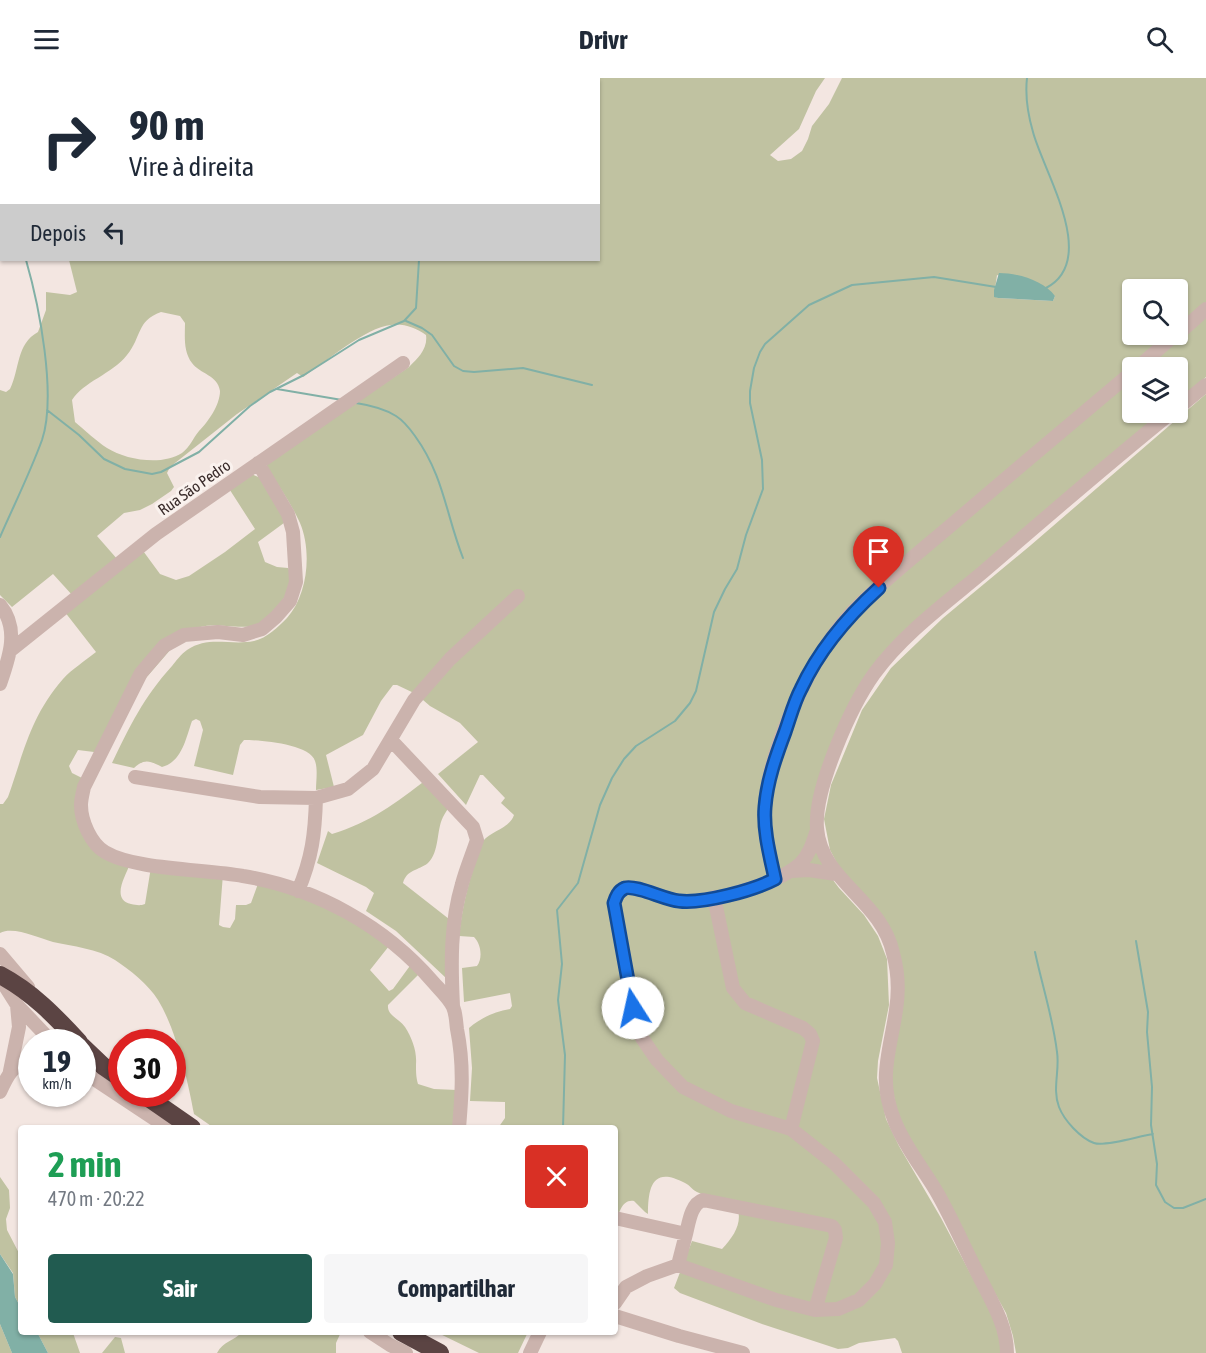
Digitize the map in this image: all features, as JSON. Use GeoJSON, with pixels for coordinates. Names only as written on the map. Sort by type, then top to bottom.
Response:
{"type":"FeatureCollection","features":[{"type":"Feature","properties":{"kind":"highway"},"geometry":{"type":"LineString","coordinates":[[0,977],[17,984],[41,1002],[67,1029]]}},
{"type":"Feature","properties":{"kind":"highway"},"geometry":{"type":"LineString","coordinates":[[96,1059],[108,1069]]}},
{"type":"Feature","properties":{"kind":"highway"},"geometry":{"type":"LineString","coordinates":[[162,1107],[188,1125]]}},
{"type":"Feature","properties":{"kind":"highway"},"geometry":{"type":"LineString","coordinates":[[407,1335],[440,1353]]}},
{"type":"Feature","properties":{"kind":"street"},"geometry":{"type":"LineString","coordinates":[[1188,325],[1206,309]]}},
{"type":"Feature","properties":{"kind":"street"},"geometry":{"type":"LineString","coordinates":[[1150,357],[1164,345]]}},
{"type":"Feature","properties":{"kind":"street","name":"Rua São Pedro"},"geometry":{"type":"LineString","coordinates":[[11,650],[156,534],[403,363]]}},
{"type":"Feature","properties":{"kind":"street"},"geometry":{"type":"LineString","coordinates":[[775,879],[768,850],[764,808],[771,772],[801,689],[827,644],[853,612],[891,576],[1122,380]]}},
{"type":"Feature","properties":{"kind":"street"},"geometry":{"type":"LineString","coordinates":[[1188,400],[1206,385]]}},
{"type":"Feature","properties":{"kind":"street"},"geometry":{"type":"LineString","coordinates":[[1007,1353],[1002,1324],[993,1303],[939,1196],[914,1158],[895,1122],[885,1088],[886,1058],[897,999],[898,979],[893,950],[883,925],[869,906],[836,874],[822,850],[817,830],[818,809],[825,780],[852,712],[875,673],[911,633],[1158,423]]}},
{"type":"Feature","properties":{"kind":"street"},"geometry":{"type":"LineString","coordinates":[[258,463],[288,514],[293,532],[296,582],[290,601],[262,628],[243,635],[218,632],[184,635],[164,646],[141,673],[84,787],[81,805],[85,825],[94,842],[104,852],[118,858],[144,864],[244,876],[298,891],[349,913],[391,941],[423,971],[453,1006]]}},
{"type":"Feature","properties":{"kind":"street"},"geometry":{"type":"LineString","coordinates":[[135,777],[260,797],[316,798],[348,789],[374,769],[414,700],[450,659],[518,596]]}},
{"type":"Feature","properties":{"kind":"street"},"geometry":{"type":"LineString","coordinates":[[0,605],[11,627],[11,650],[0,684]]}},
{"type":"Feature","properties":{"kind":"street"},"geometry":{"type":"LineString","coordinates":[[391,740],[477,833],[454,923],[451,968],[453,1006],[462,1054],[463,1073],[459,1125]]}},
{"type":"Feature","properties":{"kind":"street"},"geometry":{"type":"LineString","coordinates":[[298,891],[314,845],[316,798]]}},
{"type":"Feature","properties":{"kind":"street"},"geometry":{"type":"LineString","coordinates":[[618,1299],[626,1287],[647,1276],[678,1265],[776,1300],[815,1310],[838,1309],[859,1300],[875,1284],[886,1265],[888,1243],[885,1222],[874,1203],[834,1163],[791,1129],[731,1111],[683,1087],[657,1060],[642,1038],[631,996],[614,903],[617,894],[624,888],[633,888],[681,902],[694,902],[759,887],[791,871],[809,852],[817,830]]}},
{"type":"Feature","properties":{"kind":"street"},"geometry":{"type":"LineString","coordinates":[[791,871],[809,870],[836,874]]}},
{"type":"Feature","properties":{"kind":"street"},"geometry":{"type":"LineString","coordinates":[[714,897],[733,988],[738,997],[745,1003],[803,1028],[810,1034],[813,1041],[791,1129]]}},
{"type":"Feature","properties":{"kind":"street"},"geometry":{"type":"LineString","coordinates":[[0,954],[41,1002]]}},
{"type":"Feature","properties":{"kind":"street"},"geometry":{"type":"LineString","coordinates":[[0,977],[17,1005],[40,1029]]}},
{"type":"Feature","properties":{"kind":"street"},"geometry":{"type":"LineString","coordinates":[[0,1092],[10,1071],[19,1027],[17,1005]]}},
{"type":"Feature","properties":{"kind":"street"},"geometry":{"type":"LineString","coordinates":[[10,1071],[18,1065]]}},
{"type":"Feature","properties":{"kind":"street"},"geometry":{"type":"LineString","coordinates":[[96,1080],[163,1125]]}},
{"type":"Feature","properties":{"kind":"street"},"geometry":{"type":"LineString","coordinates":[[678,1265],[694,1207],[697,1202],[703,1200],[832,1226],[836,1238],[815,1310]]}},
{"type":"Feature","properties":{"kind":"street"},"geometry":{"type":"LineString","coordinates":[[618,1219],[686,1234]]}},
{"type":"Feature","properties":{"kind":"street"},"geometry":{"type":"LineString","coordinates":[[618,1317],[743,1353]]}},
{"type":"Feature","properties":{"kind":"street"},"geometry":{"type":"LineString","coordinates":[[374,1335],[390,1346],[406,1353]]}},
{"type":"Feature","properties":{"kind":"street"},"geometry":{"type":"LineString","coordinates":[[530,1353],[539,1335]]}},
{"type":"Feature","properties":{"kind":"green space"},"geometry":{"type":"Polygon","coordinates":[[[600,78],[825,78],[816,91],[799,129],[770,155],[778,161],[791,159],[802,151],[812,126],[829,104],[842,78],[1206,78],[1206,377],[1188,392],[1188,357],[1122,357],[1122,423],[1153,423],[881,660],[819,781],[827,872],[864,915],[878,936],[887,959],[889,1005],[877,1078],[886,1119],[994,1318],[1003,1353],[902,1353],[895,1338],[859,1343],[838,1349],[762,1324],[680,1293],[674,1288],[692,1241],[722,1249],[735,1232],[739,1214],[734,1200],[701,1194],[687,1184],[666,1177],[659,1178],[651,1187],[648,1214],[634,1201],[630,1201],[624,1204],[618,1215],[618,1125],[500,1125],[505,1118],[505,1102],[470,1101],[472,1068],[469,1028],[483,1018],[510,1009],[512,1006],[510,993],[464,1002],[462,968],[477,966],[481,955],[474,937],[459,936],[467,890],[480,846],[486,838],[509,823],[514,815],[501,803],[505,798],[483,775],[480,775],[466,805],[438,774],[478,742],[460,723],[430,706],[416,694],[393,685],[381,701],[363,735],[326,755],[334,787],[316,790],[315,761],[311,755],[283,744],[244,740],[240,745],[233,775],[194,766],[203,730],[200,721],[196,719],[192,721],[179,755],[169,764],[162,767],[145,762],[134,768],[112,763],[145,701],[185,652],[203,643],[259,640],[287,618],[294,608],[304,585],[306,572],[304,534],[293,508],[267,467],[267,462],[409,367],[422,353],[426,340],[426,335],[414,328],[405,325],[381,327],[333,355],[303,377],[297,373],[237,414],[170,467],[167,473],[174,487],[171,491],[140,510],[124,513],[97,536],[118,560],[138,544],[160,574],[176,580],[189,576],[255,529],[228,487],[251,474],[261,478],[288,520],[258,542],[265,562],[277,567],[288,568],[291,576],[288,592],[283,600],[259,626],[211,625],[192,629],[184,634],[133,693],[102,753],[78,750],[69,766],[72,773],[88,781],[84,808],[96,841],[130,864],[121,887],[125,901],[136,905],[145,904],[151,867],[223,874],[219,925],[230,928],[235,919],[236,905],[251,903],[259,881],[336,909],[389,946],[370,970],[389,991],[393,989],[412,963],[418,975],[388,1005],[388,1009],[403,1024],[412,1040],[416,1054],[418,1084],[434,1089],[457,1090],[455,1125],[210,1125],[194,1114],[186,1076],[186,1029],[172,1029],[158,1000],[149,988],[127,968],[108,956],[19,932],[0,933],[0,804],[3,804],[8,797],[29,735],[43,707],[63,679],[96,652],[61,607],[73,596],[53,574],[12,607],[0,595],[0,390],[6,392],[10,389],[22,350],[31,337],[38,332],[46,310],[46,292],[70,295],[77,292],[69,261],[600,261],[600,78]],[[997,275],[994,296],[998,298],[1053,301],[1055,296],[997,275]],[[161,312],[147,320],[132,348],[121,362],[83,388],[72,400],[75,422],[103,445],[124,456],[154,460],[174,457],[182,453],[206,423],[218,402],[220,391],[216,381],[195,367],[187,354],[185,323],[180,316],[161,312]]]}},
{"type":"Feature","properties":{"kind":"green space"},"geometry":{"type":"Polygon","coordinates":[[[1206,394],[1206,1353],[1016,1353],[1006,1313],[910,1141],[898,1115],[890,1078],[901,967],[830,850],[824,819],[831,785],[862,710],[891,668],[943,618],[1172,423],[1188,423],[1188,410],[1206,394]]]}},
{"type":"Feature","properties":{"kind":"green space"},"geometry":{"type":"Polygon","coordinates":[[[427,779],[450,805],[443,817],[432,858],[424,866],[407,875],[403,883],[449,919],[446,978],[396,931],[366,911],[374,893],[317,863],[328,831],[332,834],[371,818],[427,779]]]}},
{"type":"Feature","properties":{"kind":"green space"},"geometry":{"type":"Polygon","coordinates":[[[0,1177],[9,1190],[10,1208],[6,1219],[7,1230],[18,1251],[18,1302],[15,1297],[13,1273],[0,1254],[0,1177]]]}},
{"type":"Feature","properties":{"kind":"green space"},"geometry":{"type":"Polygon","coordinates":[[[0,1324],[12,1353],[0,1353],[0,1324]]]}},
{"type":"Feature","properties":{"kind":"green space"},"geometry":{"type":"Polygon","coordinates":[[[39,1335],[74,1335],[80,1353],[48,1353],[39,1335]]]}},
{"type":"Feature","properties":{"kind":"green space"},"geometry":{"type":"Polygon","coordinates":[[[238,1335],[340,1335],[336,1343],[336,1353],[217,1353],[222,1346],[238,1335]]]}},
{"type":"Feature","properties":{"kind":"green space"},"geometry":{"type":"Polygon","coordinates":[[[442,1335],[527,1335],[518,1353],[479,1353],[442,1335]]]}},
{"type":"Feature","properties":{"kind":"green space"},"geometry":{"type":"Polygon","coordinates":[[[115,1337],[121,1338],[125,1353],[102,1353],[115,1337]]]}},
{"type":"Feature","properties":{"kind":"water"},"geometry":{"type":"Polygon","coordinates":[[[999,273],[1014,274],[1037,282],[1055,296],[1053,301],[994,297],[999,273]]]}},
{"type":"Feature","properties":{"kind":"water"},"geometry":{"type":"Polygon","coordinates":[[[0,1254],[13,1274],[15,1297],[18,1302],[18,1335],[39,1335],[48,1353],[12,1353],[0,1324],[0,1254]]]}},
{"type":"Feature","properties":{"kind":"waterway"},"geometry":{"type":"LineString","coordinates":[[1027,78],[1028,112],[1031,126],[1056,191],[1068,237],[1068,257],[1061,275],[1046,288]]}},
{"type":"Feature","properties":{"kind":"waterway"},"geometry":{"type":"LineString","coordinates":[[0,537],[42,440],[46,421],[47,375],[41,325],[26,261]]}},
{"type":"Feature","properties":{"kind":"waterway"},"geometry":{"type":"LineString","coordinates":[[47,410],[79,435],[104,459],[125,469],[152,474],[161,472],[199,452],[250,406],[270,392],[304,375],[359,340],[404,321],[416,308],[419,261]]}},
{"type":"Feature","properties":{"kind":"waterway"},"geometry":{"type":"LineString","coordinates":[[563,1125],[565,1055],[558,1000],[562,964],[557,910],[578,883],[600,805],[612,778],[624,759],[636,746],[675,721],[690,703],[696,691],[714,612],[737,569],[746,535],[763,489],[762,460],[750,403],[754,368],[760,352],[765,344],[809,305],[852,285],[934,277],[996,287]]}},
{"type":"Feature","properties":{"kind":"waterway"},"geometry":{"type":"LineString","coordinates":[[406,321],[432,335],[454,366],[463,371],[523,368],[592,385]]}},
{"type":"Feature","properties":{"kind":"waterway"},"geometry":{"type":"LineString","coordinates":[[277,389],[342,400]]}},
{"type":"Feature","properties":{"kind":"waterway"},"geometry":{"type":"LineString","coordinates":[[356,403],[392,414],[399,418],[415,436],[425,451],[438,481],[463,558]]}},
{"type":"Feature","properties":{"kind":"waterway"},"geometry":{"type":"LineString","coordinates":[[1136,941],[1148,1012],[1147,1032],[1152,1087],[1151,1125],[1157,1164],[1156,1185],[1165,1202],[1174,1208],[1183,1208],[1206,1199]]}},
{"type":"Feature","properties":{"kind":"waterway"},"geometry":{"type":"LineString","coordinates":[[1035,952],[1058,1059],[1057,1100],[1065,1117],[1078,1133],[1089,1141],[1099,1144],[1153,1134]]}},
{"type":"Feature","properties":{"kind":"route"},"geometry":{"type":"LineString","coordinates":[[633,1008],[614,903],[617,894],[624,888],[633,888],[669,900],[694,902],[759,887],[775,879],[768,850],[764,808],[771,772],[781,741],[801,689],[827,644],[853,612],[879,588]]}}]}
